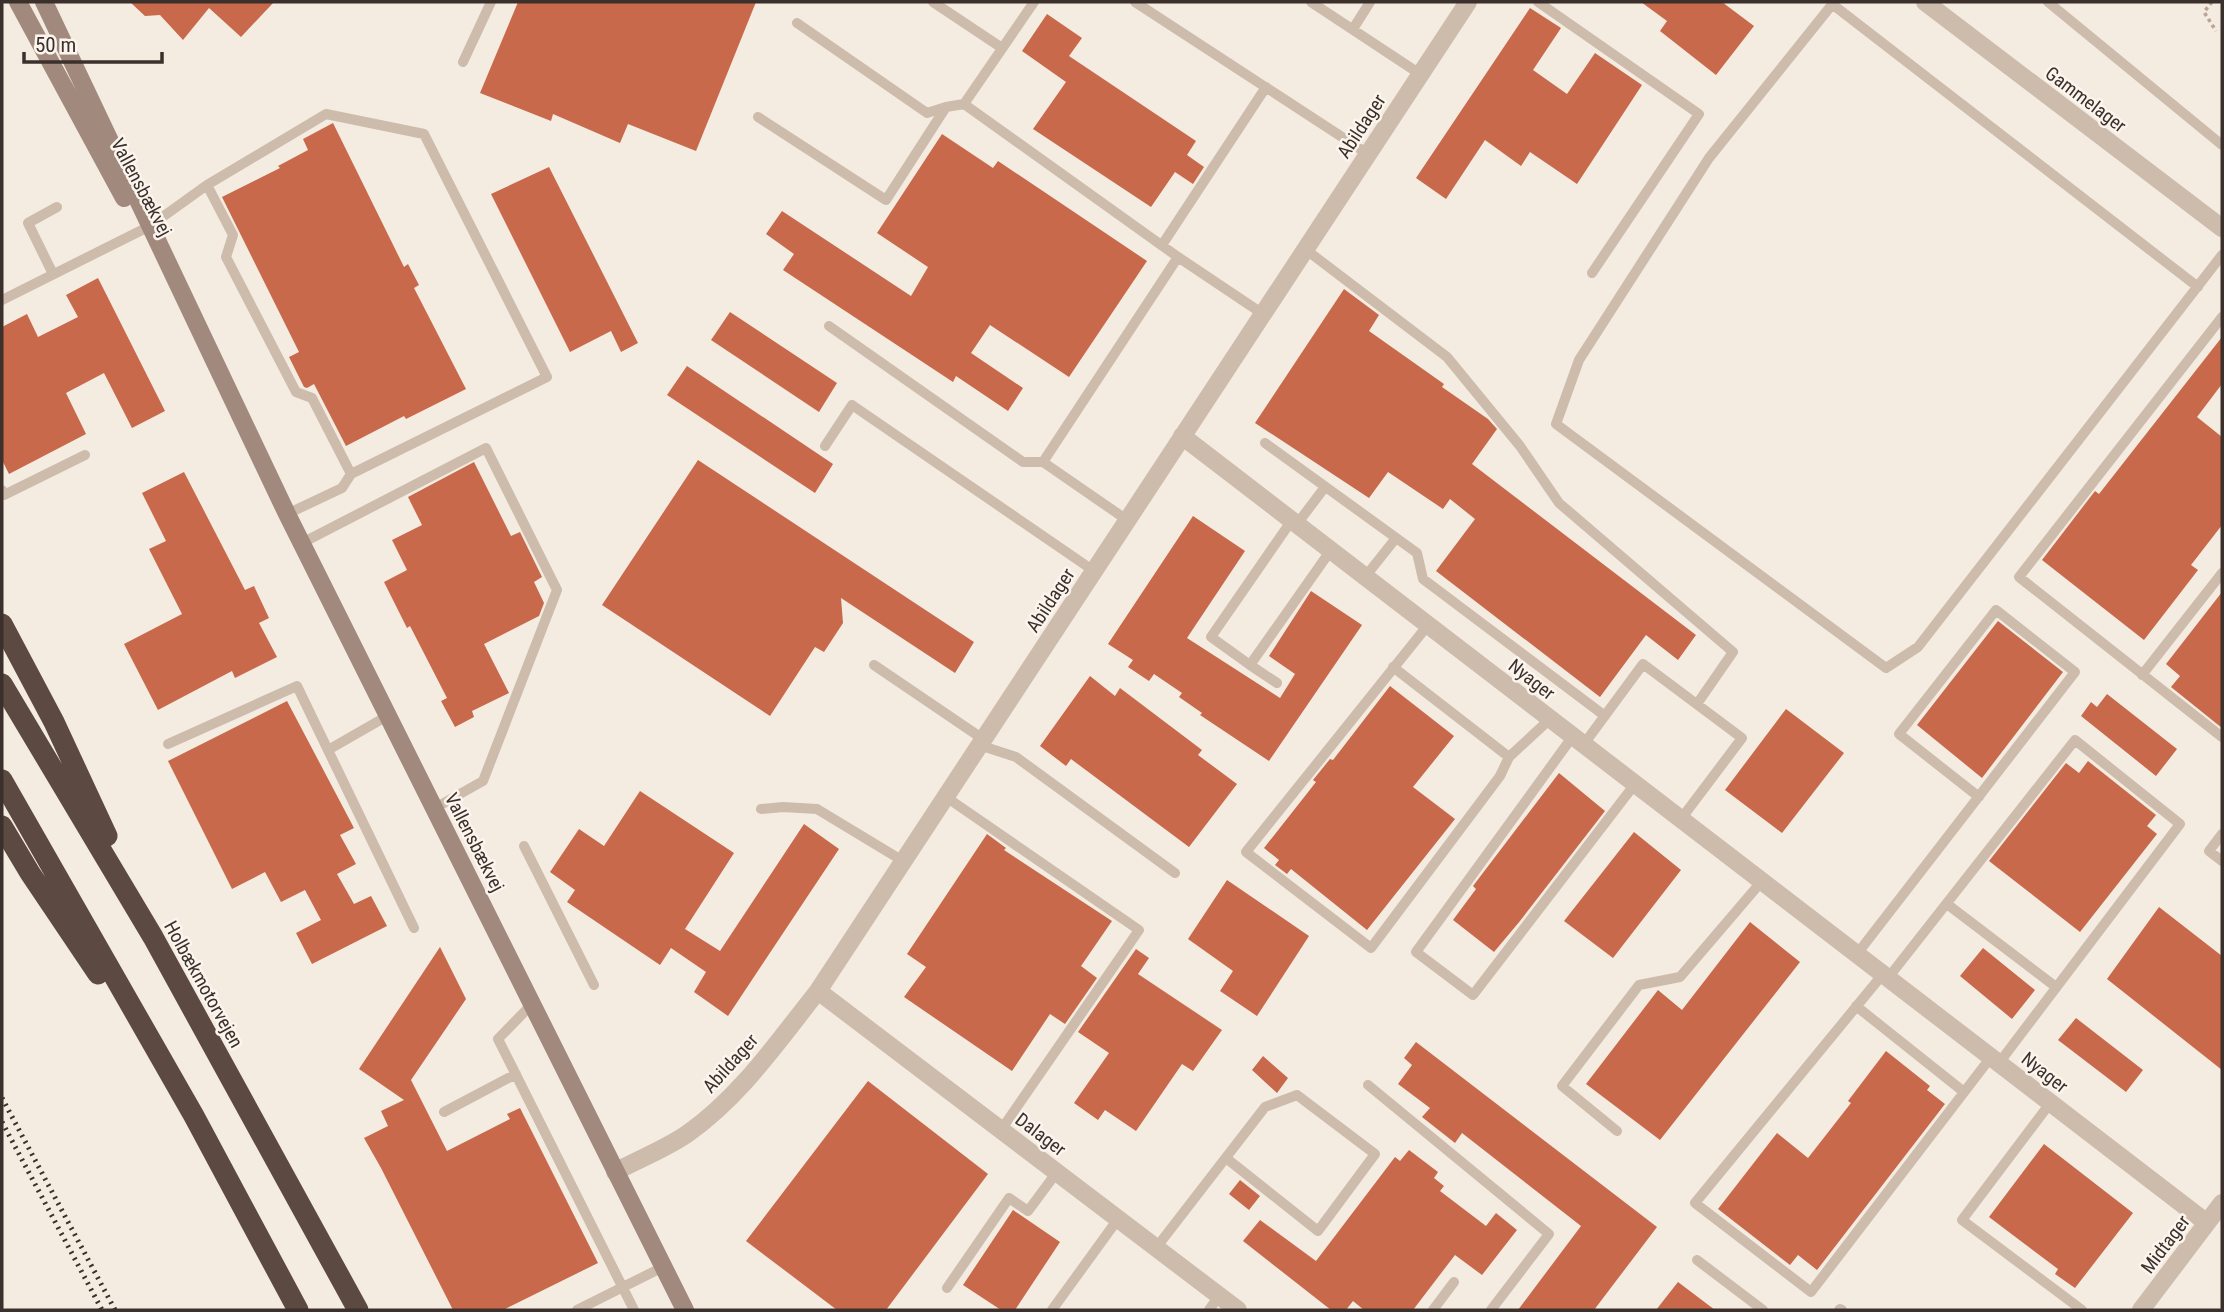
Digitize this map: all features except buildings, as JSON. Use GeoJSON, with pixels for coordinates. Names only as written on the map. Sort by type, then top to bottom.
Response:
{"type":"FeatureCollection","features":[{"type":"Feature","properties":{"kind":"highway"},"geometry":{"type":"LineString","coordinates":[[2,624],[54,722],[153,937]]}},
{"type":"Feature","properties":{"kind":"highway","name":"Holbækmotorvejen"},"geometry":{"type":"LineString","coordinates":[[2,684],[153,937],[358,1310]]}},
{"type":"Feature","properties":{"kind":"highway"},"geometry":{"type":"LineString","coordinates":[[2,779],[194,1116],[298,1310]]}},
{"type":"Feature","properties":{"kind":"highway"},"geometry":{"type":"LineString","coordinates":[[2,826],[30,873],[194,1116]]}},
{"type":"Feature","properties":{"kind":"street","name":"Vallensbækvej"},"geometry":{"type":"LineString","coordinates":[[18,2],[146,228]]}},
{"type":"Feature","properties":{"kind":"street","name":"Vallensbækvej"},"geometry":{"type":"LineString","coordinates":[[44,2],[146,228],[685,1310]]}},
{"type":"Feature","properties":{"kind":"street","name":"Abildager"},"geometry":{"type":"LineString","coordinates":[[615,1172],[686,1135],[719,1108],[748,1079],[818,991],[1468,2]]}},
{"type":"Feature","properties":{"kind":"street","name":"Gammelager"},"geometry":{"type":"LineString","coordinates":[[1925,2],[2222,229]]}},
{"type":"Feature","properties":{"kind":"street","name":"Nyager"},"geometry":{"type":"LineString","coordinates":[[1182,436],[1995,1060],[2051,1102],[2217,1215]]}},
{"type":"Feature","properties":{"kind":"street","name":"Dalager"},"geometry":{"type":"LineString","coordinates":[[818,991],[1156,1248],[1214,1303],[1238,1310]]}},
{"type":"Feature","properties":{"kind":"street","name":"Midtager"},"geometry":{"type":"LineString","coordinates":[[2141,1310],[2217,1215]]}},
{"type":"Feature","properties":{"kind":"lane"},"geometry":{"type":"LineString","coordinates":[[933,2],[1002,48]]}},
{"type":"Feature","properties":{"kind":"lane"},"geometry":{"type":"LineString","coordinates":[[964,104],[1034,2]]}},
{"type":"Feature","properties":{"kind":"lane"},"geometry":{"type":"LineString","coordinates":[[1135,2],[1368,154]]}},
{"type":"Feature","properties":{"kind":"lane"},"geometry":{"type":"LineString","coordinates":[[1311,2],[1420,74]]}},
{"type":"Feature","properties":{"kind":"lane"},"geometry":{"type":"LineString","coordinates":[[1353,29],[1370,2]]}},
{"type":"Feature","properties":{"kind":"lane"},"geometry":{"type":"LineString","coordinates":[[1538,2],[1699,114],[1592,273]]}},
{"type":"Feature","properties":{"kind":"lane"},"geometry":{"type":"LineString","coordinates":[[2048,2],[2222,145]]}},
{"type":"Feature","properties":{"kind":"lane"},"geometry":{"type":"LineString","coordinates":[[463,62],[489,3]]}},
{"type":"Feature","properties":{"kind":"lane"},"geometry":{"type":"LineString","coordinates":[[2198,287],[1833,3],[1709,158],[1579,360],[1556,424],[1886,668],[1918,647],[2198,287],[2222,256]]}},
{"type":"Feature","properties":{"kind":"lane"},"geometry":{"type":"LineString","coordinates":[[797,23],[927,113],[964,104],[1162,246],[1263,314]]}},
{"type":"Feature","properties":{"kind":"lane"},"geometry":{"type":"LineString","coordinates":[[1162,246],[1266,87]]}},
{"type":"Feature","properties":{"kind":"lane"},"geometry":{"type":"LineString","coordinates":[[758,117],[886,200],[946,107]]}},
{"type":"Feature","properties":{"kind":"lane"},"geometry":{"type":"LineString","coordinates":[[2,300],[146,228],[207,185],[326,114],[424,134],[547,377],[351,474],[342,488],[287,514]]}},
{"type":"Feature","properties":{"kind":"lane"},"geometry":{"type":"LineString","coordinates":[[207,185],[233,235],[226,257],[296,392],[312,398],[351,474]]}},
{"type":"Feature","properties":{"kind":"lane"},"geometry":{"type":"LineString","coordinates":[[53,274],[28,223],[57,206]]}},
{"type":"Feature","properties":{"kind":"lane"},"geometry":{"type":"LineString","coordinates":[[1305,249],[1447,357],[1520,446],[1559,503],[1733,652],[1697,704]]}},
{"type":"Feature","properties":{"kind":"lane"},"geometry":{"type":"LineString","coordinates":[[1043,462],[1178,257]]}},
{"type":"Feature","properties":{"kind":"lane"},"geometry":{"type":"LineString","coordinates":[[2222,317],[2019,578],[2222,737]]}},
{"type":"Feature","properties":{"kind":"lane"},"geometry":{"type":"LineString","coordinates":[[828,326],[1023,461],[1043,462],[1127,520]]}},
{"type":"Feature","properties":{"kind":"lane"},"geometry":{"type":"LineString","coordinates":[[824,446],[852,405],[1094,571]]}},
{"type":"Feature","properties":{"kind":"lane"},"geometry":{"type":"LineString","coordinates":[[1265,443],[1417,553],[1423,579],[1605,716]]}},
{"type":"Feature","properties":{"kind":"lane"},"geometry":{"type":"LineString","coordinates":[[302,543],[486,448],[557,590],[483,781],[435,808]]}},
{"type":"Feature","properties":{"kind":"lane"},"geometry":{"type":"LineString","coordinates":[[2,490],[4,495],[85,455]]}},
{"type":"Feature","properties":{"kind":"lane"},"geometry":{"type":"LineString","coordinates":[[1277,683],[1211,637],[1294,522],[1325,487]]}},
{"type":"Feature","properties":{"kind":"lane"},"geometry":{"type":"LineString","coordinates":[[1365,577],[1396,538]]}},
{"type":"Feature","properties":{"kind":"lane"},"geometry":{"type":"LineString","coordinates":[[1250,665],[1331,550]]}},
{"type":"Feature","properties":{"kind":"lane"},"geometry":{"type":"LineString","coordinates":[[2142,675],[2222,573]]}},
{"type":"Feature","properties":{"kind":"lane"},"geometry":{"type":"LineString","coordinates":[[1857,954],[1979,797],[2075,672],[1996,610],[1899,734],[1979,797]]}},
{"type":"Feature","properties":{"kind":"lane"},"geometry":{"type":"LineString","coordinates":[[1428,625],[1246,852],[1371,948],[1500,776],[1509,757],[1550,719]]}},
{"type":"Feature","properties":{"kind":"lane"},"geometry":{"type":"LineString","coordinates":[[1635,784],[1473,995],[1416,952],[1579,740],[1605,716],[1643,664],[1742,738],[1681,819]]}},
{"type":"Feature","properties":{"kind":"lane"},"geometry":{"type":"LineString","coordinates":[[874,665],[981,742],[1016,757],[1175,873]]}},
{"type":"Feature","properties":{"kind":"lane"},"geometry":{"type":"LineString","coordinates":[[1393,667],[1509,757]]}},
{"type":"Feature","properties":{"kind":"lane"},"geometry":{"type":"LineString","coordinates":[[168,744],[297,686],[414,928]]}},
{"type":"Feature","properties":{"kind":"lane"},"geometry":{"type":"LineString","coordinates":[[327,750],[389,715]]}},
{"type":"Feature","properties":{"kind":"lane"},"geometry":{"type":"LineString","coordinates":[[2075,740],[2180,824],[2056,987],[1995,1060],[1964,1092],[1811,1292],[1695,1203],[1856,1006],[1886,976],[1947,904],[2075,740]]}},
{"type":"Feature","properties":{"kind":"lane"},"geometry":{"type":"LineString","coordinates":[[946,797],[1139,930],[1001,1130]]}},
{"type":"Feature","properties":{"kind":"lane"},"geometry":{"type":"LineString","coordinates":[[761,809],[817,809],[903,861]]}},
{"type":"Feature","properties":{"kind":"lane"},"geometry":{"type":"LineString","coordinates":[[2222,834],[2209,851],[2222,861]]}},
{"type":"Feature","properties":{"kind":"lane"},"geometry":{"type":"LineString","coordinates":[[524,846],[594,985]]}},
{"type":"Feature","properties":{"kind":"lane"},"geometry":{"type":"LineString","coordinates":[[1617,1131],[1562,1086],[1639,985],[1680,977],[1762,881]]}},
{"type":"Feature","properties":{"kind":"lane"},"geometry":{"type":"LineString","coordinates":[[1947,904],[2056,987]]}},
{"type":"Feature","properties":{"kind":"lane"},"geometry":{"type":"LineString","coordinates":[[532,1004],[498,1039],[634,1310]]}},
{"type":"Feature","properties":{"kind":"lane"},"geometry":{"type":"LineString","coordinates":[[1856,1006],[1964,1092]]}},
{"type":"Feature","properties":{"kind":"lane"},"geometry":{"type":"LineString","coordinates":[[444,1112],[516,1074]]}},
{"type":"Feature","properties":{"kind":"lane"},"geometry":{"type":"LineString","coordinates":[[1368,1085],[1549,1234],[1491,1310]]}},
{"type":"Feature","properties":{"kind":"lane"},"geometry":{"type":"LineString","coordinates":[[1156,1248],[1265,1107],[1297,1095],[1375,1154],[1318,1231],[1226,1158]]}},
{"type":"Feature","properties":{"kind":"lane"},"geometry":{"type":"LineString","coordinates":[[2051,1102],[1962,1220],[2082,1310]]}},
{"type":"Feature","properties":{"kind":"lane"},"geometry":{"type":"LineString","coordinates":[[947,1288],[1009,1198],[1028,1211],[1057,1172]]}},
{"type":"Feature","properties":{"kind":"lane"},"geometry":{"type":"LineString","coordinates":[[1052,1310],[1118,1219]]}},
{"type":"Feature","properties":{"kind":"lane"},"geometry":{"type":"LineString","coordinates":[[1697,1259],[1763,1310]]}},
{"type":"Feature","properties":{"kind":"lane"},"geometry":{"type":"LineString","coordinates":[[576,1310],[663,1267]]}},
{"type":"Feature","properties":{"kind":"lane"},"geometry":{"type":"LineString","coordinates":[[1433,1310],[1454,1282]]}},
{"type":"Feature","properties":{"kind":"path"},"geometry":{"type":"LineString","coordinates":[[2212,2],[2204,12],[2216,32]]}},
{"type":"Feature","properties":{"kind":"railway"},"geometry":{"type":"LineString","coordinates":[[2,1098],[115,1310]]}},
{"type":"Feature","properties":{"kind":"railway"},"geometry":{"type":"LineString","coordinates":[[2,1122],[102,1310]]}}]}
